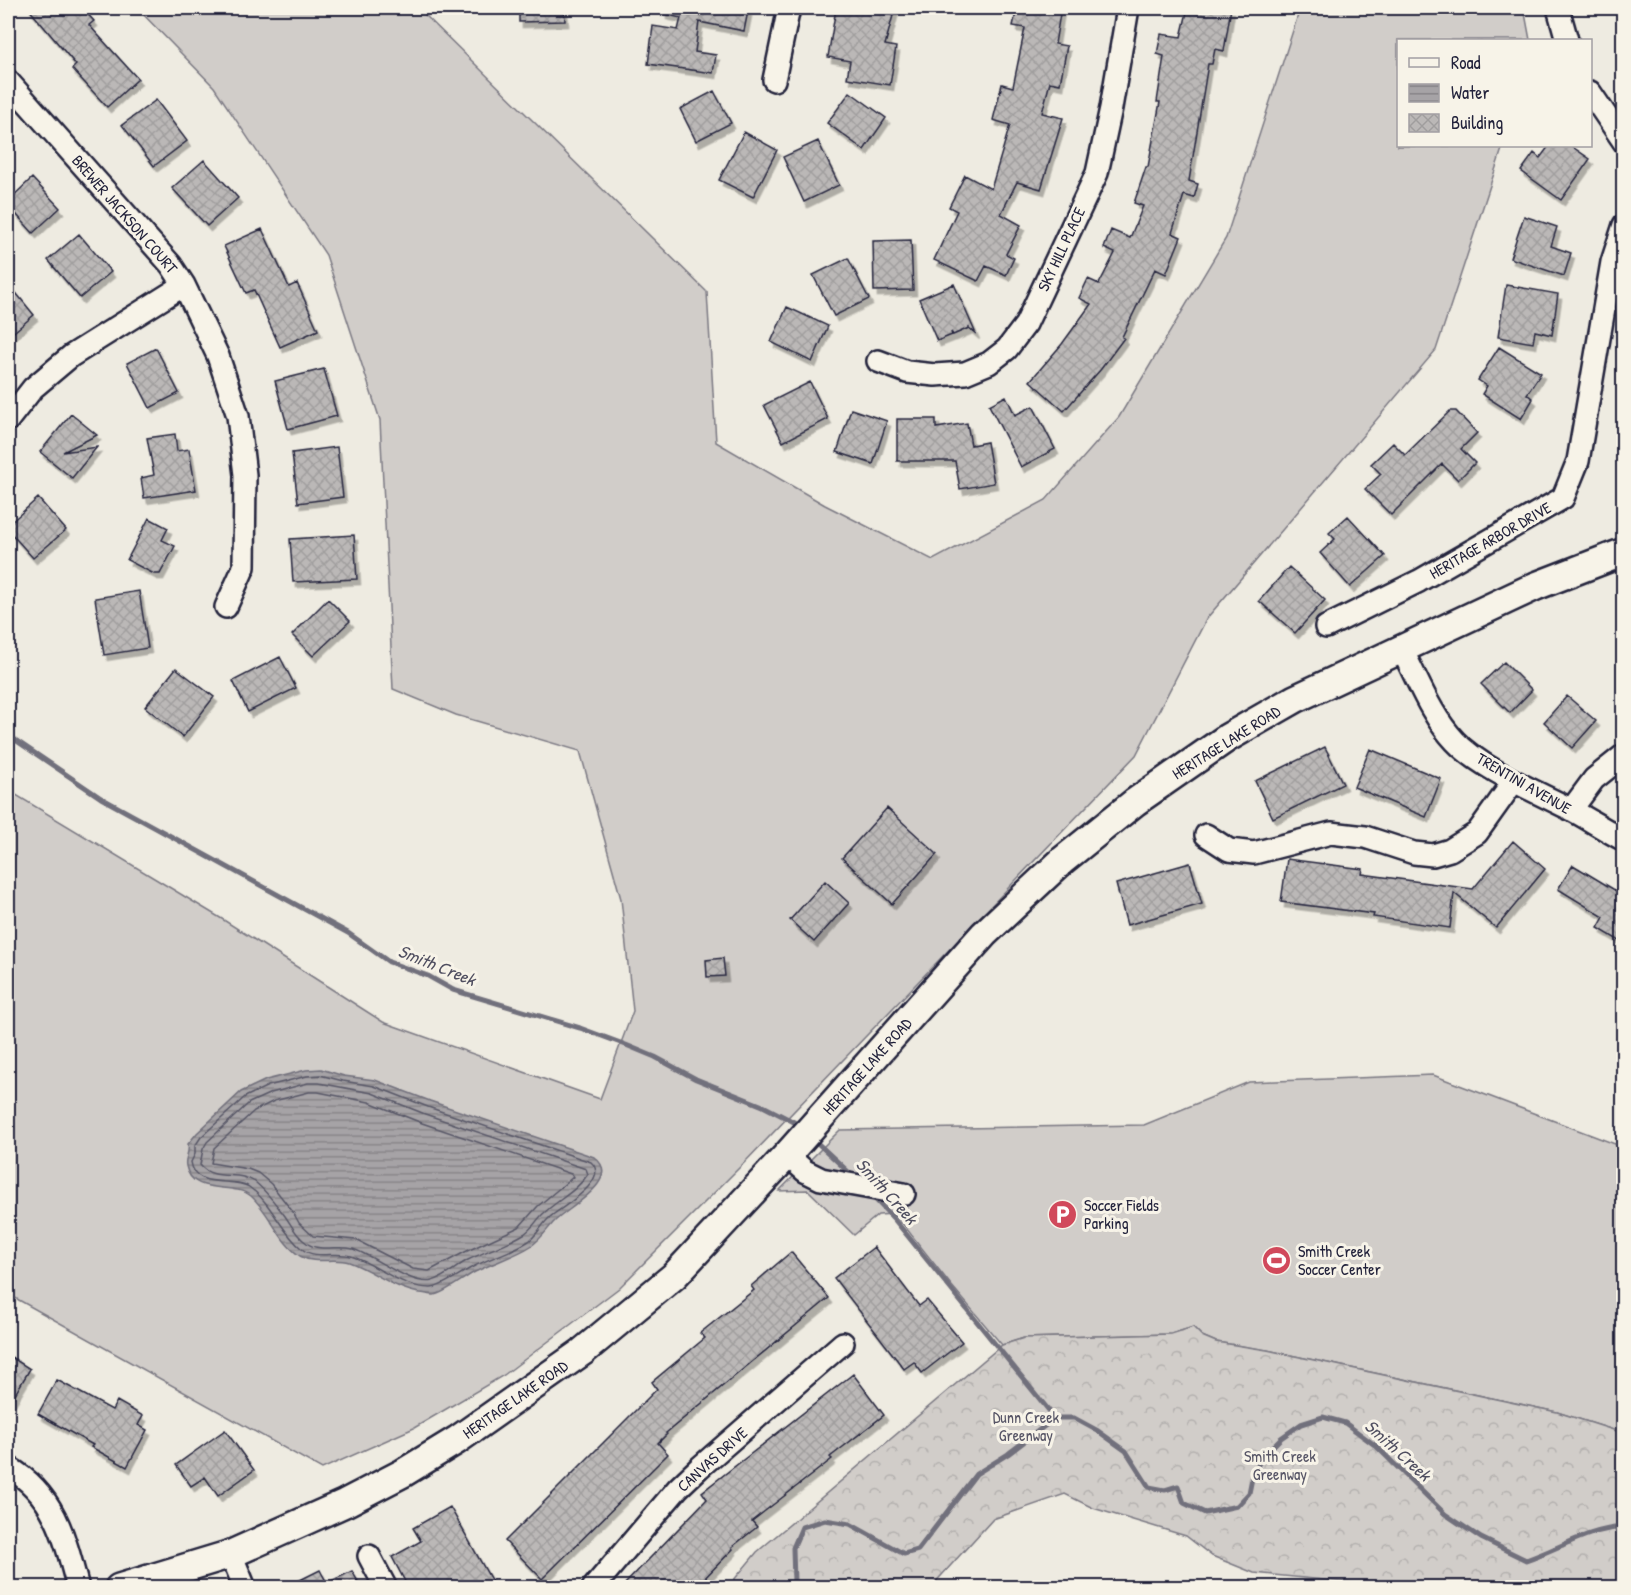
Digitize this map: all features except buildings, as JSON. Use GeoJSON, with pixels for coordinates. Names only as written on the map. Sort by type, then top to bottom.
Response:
{"type":"FeatureCollection","features":[{"type":"Feature","properties":{"kind":"main road","name":"HERITAGE LAKE ROAD"},"geometry":{"type":"LineString","coordinates":[[119,1587],[231,1554],[345,1503],[403,1473],[457,1440],[582,1352],[674,1276],[984,934],[1081,846],[1135,802],[1227,738],[1295,699],[1536,586],[1623,552]]}},
{"type":"Feature","properties":{"kind":"street"},"geometry":{"type":"LineString","coordinates":[[774,80],[789,8]]}},
{"type":"Feature","properties":{"kind":"street","name":"SKY HILL PLACE"},"geometry":{"type":"LineString","coordinates":[[878,361],[907,372],[935,375],[965,373],[989,363],[1007,349],[1026,324],[1096,173],[1111,108],[1128,8]]}},
{"type":"Feature","properties":{"kind":"street"},"geometry":{"type":"LineString","coordinates":[[1558,8],[1567,39]]}},
{"type":"Feature","properties":{"kind":"street","name":"BREWER JACKSON COURT"},"geometry":{"type":"LineString","coordinates":[[8,81],[171,264],[184,285],[218,356],[238,416],[245,475],[243,567],[226,607]]}},
{"type":"Feature","properties":{"kind":"street"},"geometry":{"type":"LineString","coordinates":[[1592,95],[1623,142]]}},
{"type":"Feature","properties":{"kind":"street","name":"HERITAGE ARBOR DRIVE"},"geometry":{"type":"LineString","coordinates":[[1326,627],[1419,581],[1563,498],[1578,461],[1612,262],[1623,225]]}},
{"type":"Feature","properties":{"kind":"street"},"geometry":{"type":"LineString","coordinates":[[8,420],[33,388],[71,356],[184,285]]}},
{"type":"Feature","properties":{"kind":"street","name":"TRENTINI AVENUE"},"geometry":{"type":"LineString","coordinates":[[1402,650],[1433,710],[1455,741],[1481,761],[1514,781],[1623,840]]}},
{"type":"Feature","properties":{"kind":"street"},"geometry":{"type":"LineString","coordinates":[[1571,810],[1594,779],[1623,755]]}},
{"type":"Feature","properties":{"kind":"street"},"geometry":{"type":"LineString","coordinates":[[1206,835],[1229,850],[1254,853],[1331,833],[1365,837],[1414,853],[1433,855],[1450,850],[1477,833],[1514,781]]}},
{"type":"Feature","properties":{"kind":"street"},"geometry":{"type":"LineString","coordinates":[[786,1155],[805,1171],[820,1179],[904,1194]]}},
{"type":"Feature","properties":{"kind":"street","name":"CANVAS DRIVE"},"geometry":{"type":"LineString","coordinates":[[593,1587],[678,1488],[843,1343]]}},
{"type":"Feature","properties":{"kind":"street"},"geometry":{"type":"LineString","coordinates":[[8,1467],[38,1491],[52,1511],[64,1534],[78,1587]]}},
{"type":"Feature","properties":{"kind":"street"},"geometry":{"type":"LineString","coordinates":[[231,1554],[245,1587]]}},
{"type":"Feature","properties":{"kind":"street"},"geometry":{"type":"LineString","coordinates":[[369,1556],[386,1587]]}},
{"type":"Feature","properties":{"kind":"green space"},"geometry":{"type":"Polygon","coordinates":[[[137,8],[418,8],[707,292],[716,442],[825,505],[933,560],[1046,500],[1119,417],[1226,238],[1298,15],[1297,8],[1524,8],[1530,39],[1397,39],[1397,147],[1503,147],[1436,350],[1207,618],[1136,755],[745,1162],[619,1288],[504,1375],[414,1428],[322,1469],[8,1294],[8,790],[222,919],[383,1022],[600,1099],[633,1011],[621,899],[580,751],[456,715],[393,689],[380,420],[326,255],[214,87],[137,8]]]}},
{"type":"Feature","properties":{"kind":"green space","name":"Smith Creek Soccer Center"},"geometry":{"type":"Polygon","coordinates":[[[1433,1075],[1623,1147],[1623,1433],[1557,1412],[1267,1350],[1216,1342],[1202,1336],[1193,1327],[1171,1334],[1024,1338],[1002,1345],[895,1214],[878,1215],[854,1235],[808,1190],[779,1191],[840,1130],[1144,1125],[1249,1082],[1433,1075]]]}},
{"type":"Feature","properties":{"kind":"green space","name":"Smith Creek Greenway"},"geometry":{"type":"Polygon","coordinates":[[[1193,1327],[1202,1336],[1216,1342],[1267,1350],[1557,1412],[1623,1433],[1623,1587],[1407,1588],[1254,1573],[1212,1556],[1186,1536],[1093,1508],[1065,1494],[993,1519],[931,1587],[728,1587],[757,1552],[1002,1345],[1024,1338],[1171,1334],[1193,1327]]]}},
{"type":"Feature","properties":{"kind":"water"},"geometry":{"type":"Polygon","coordinates":[[[321,1069],[344,1076],[375,1080],[594,1157],[602,1166],[602,1175],[590,1193],[559,1217],[531,1246],[473,1273],[438,1294],[432,1295],[401,1288],[349,1262],[306,1259],[292,1250],[251,1196],[234,1189],[196,1182],[190,1176],[186,1161],[188,1144],[241,1092],[266,1080],[306,1070],[321,1069]]]}},
{"type":"Feature","properties":{"kind":"waterway","name":"Smith Creek"},"geometry":{"type":"LineString","coordinates":[[8,735],[101,798],[348,933],[389,962],[428,976],[453,990],[580,1028],[626,1045],[655,1057],[696,1079],[763,1106],[794,1122],[800,1128]]}},
{"type":"Feature","properties":{"kind":"waterway","name":"Smith Creek"},"geometry":{"type":"LineString","coordinates":[[812,1138],[855,1178]]}},
{"type":"Feature","properties":{"kind":"waterway","name":"Smith Creek"},"geometry":{"type":"LineString","coordinates":[[872,1196],[894,1219],[1055,1418],[1074,1418],[1098,1431],[1126,1451],[1149,1487],[1165,1490],[1178,1486],[1184,1503],[1205,1513],[1237,1506],[1249,1493],[1252,1478],[1261,1458],[1281,1438],[1301,1424],[1323,1417],[1345,1423],[1376,1446],[1445,1514],[1481,1538],[1526,1560],[1586,1535],[1624,1527]]}},
{"type":"Feature","properties":{"kind":"waterway"},"geometry":{"type":"LineString","coordinates":[[796,1588],[793,1548],[802,1527],[825,1520],[850,1524],[904,1554],[918,1550],[976,1474],[1008,1454],[1055,1418]]}},
{"type":"Feature","properties":{"kind":"place","name":"Soccer Fields Parking"},"geometry":{"type":"Point","coordinates":[1063,1214]}},
{"type":"Feature","properties":{"kind":"place","name":"Smith Creek Soccer Center"},"geometry":{"type":"Point","coordinates":[1277,1260]}},
{"type":"Feature","properties":{"kind":"park label","name":"Dunn Creek Greenway"},"geometry":{"type":"Point","coordinates":[1026,1426]}}]}
